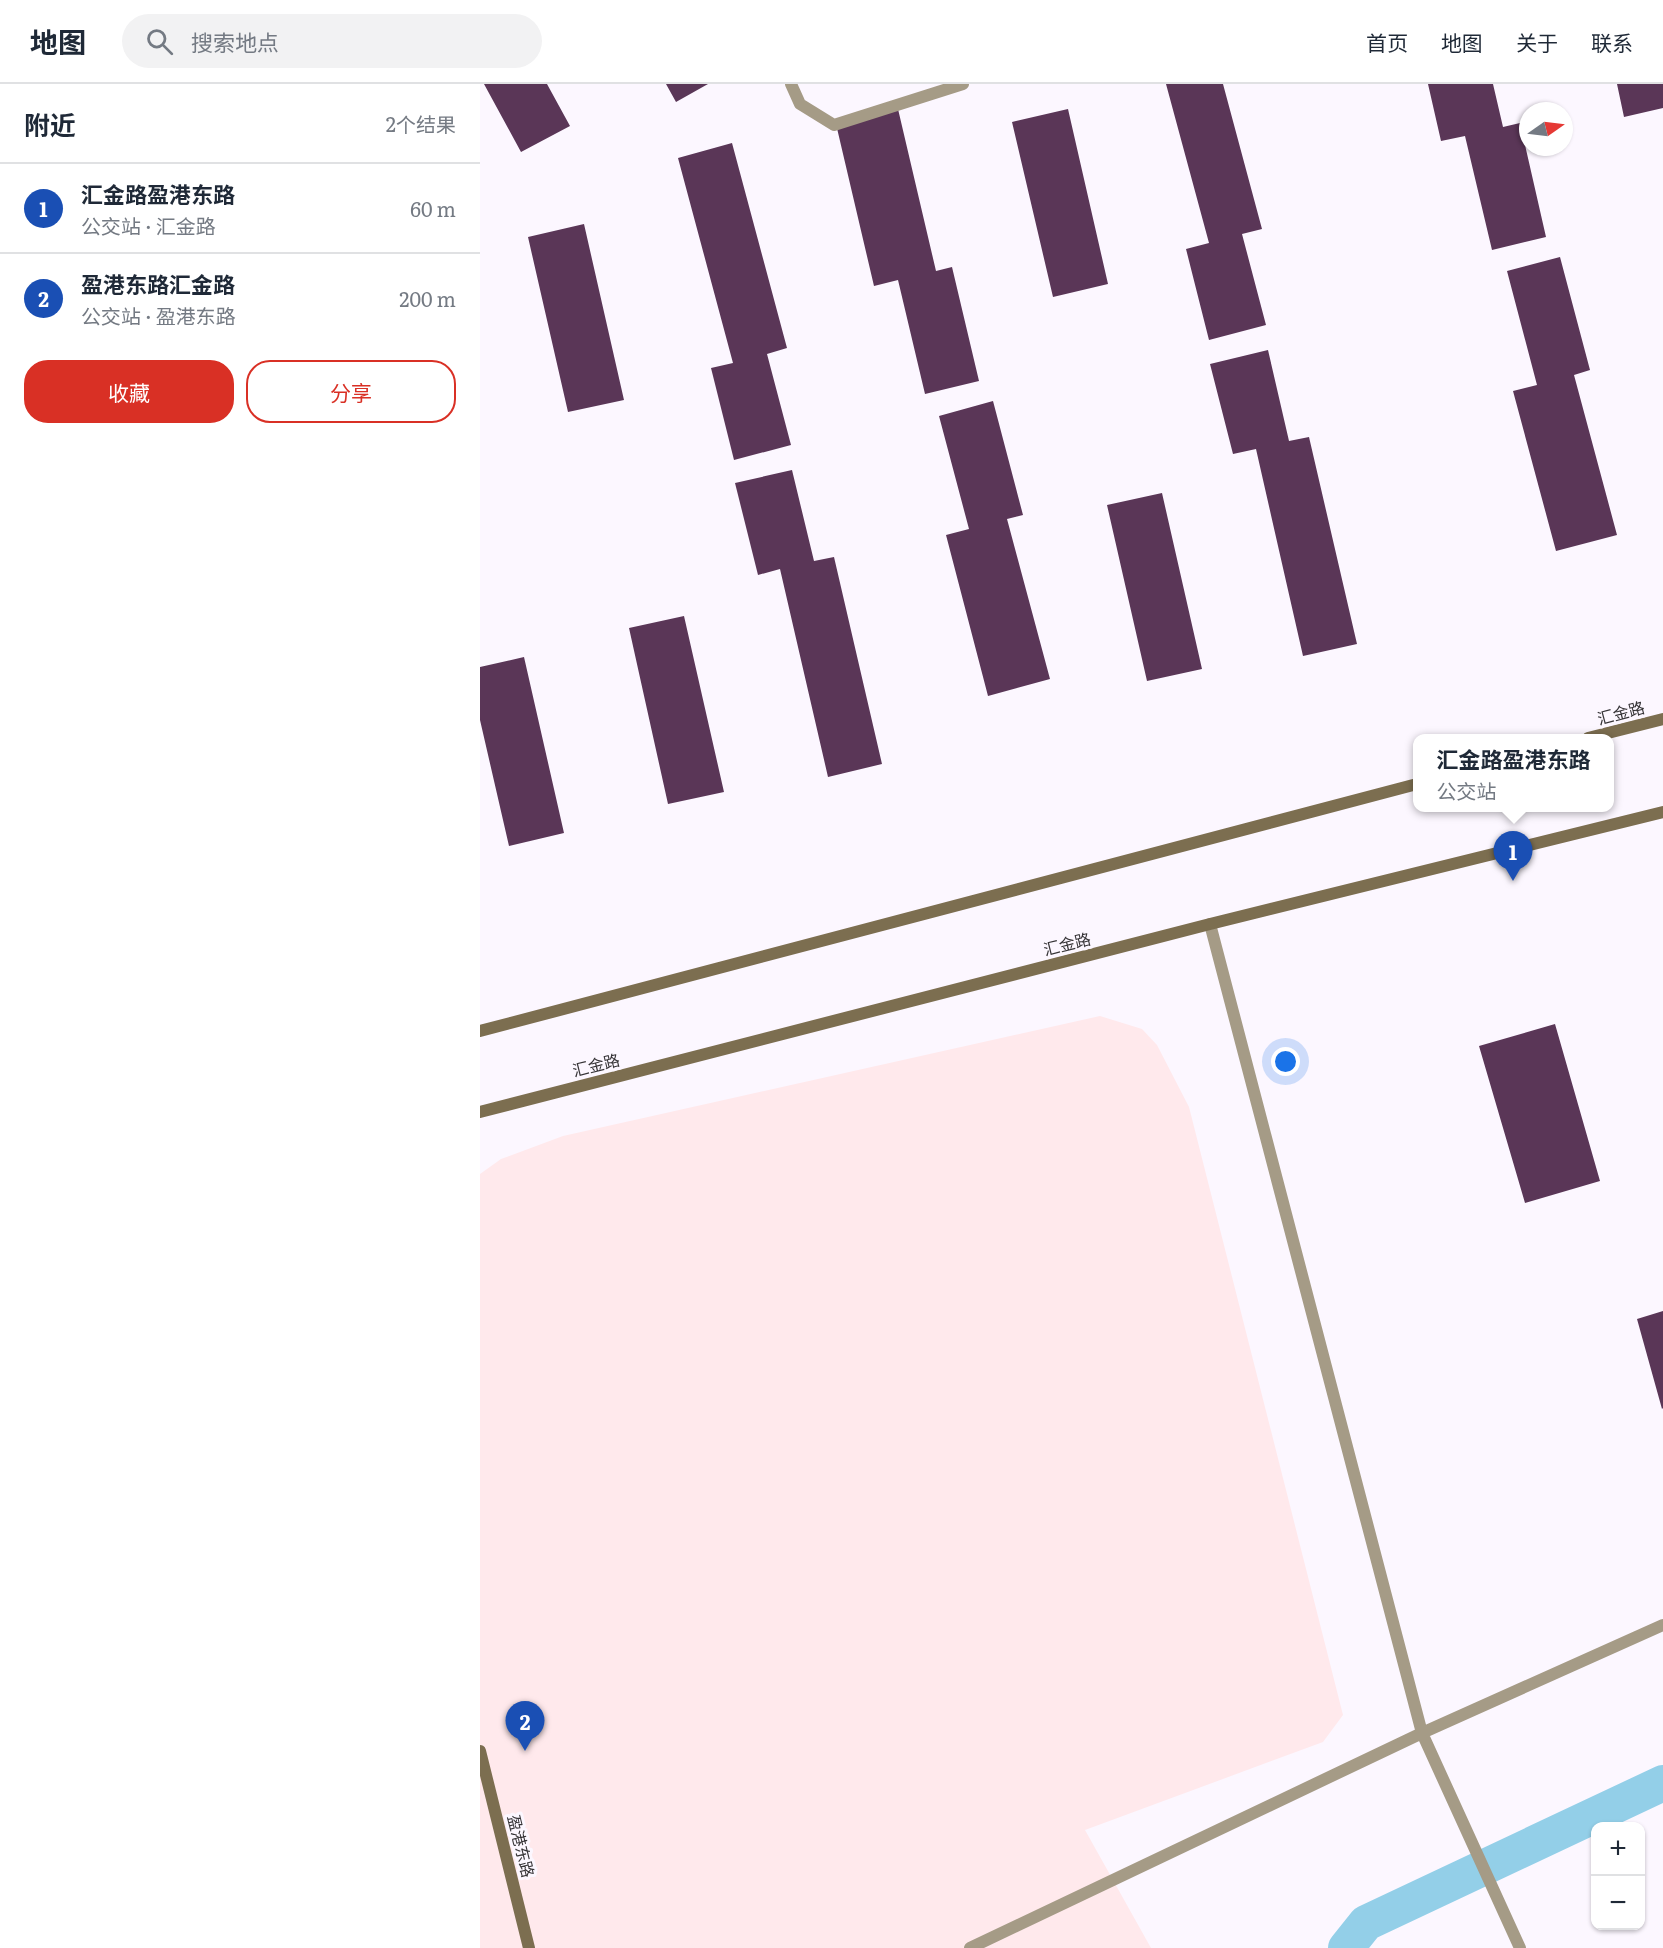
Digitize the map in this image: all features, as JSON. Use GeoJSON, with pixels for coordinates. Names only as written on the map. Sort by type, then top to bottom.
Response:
{"type":"FeatureCollection","features":[{"type":"Feature","properties":{"kind":"main road","name":"汇金路"},"geometry":{"type":"LineString","coordinates":[[1604,734],[1663,719]]}},
{"type":"Feature","properties":{"kind":"main road"},"geometry":{"type":"LineString","coordinates":[[480,1031],[1413,785]]}},
{"type":"Feature","properties":{"kind":"main road","name":"汇金路"},"geometry":{"type":"LineString","coordinates":[[480,1112],[1210,924],[1663,812]]}},
{"type":"Feature","properties":{"kind":"main road","name":"盈港东路"},"geometry":{"type":"LineString","coordinates":[[480,1751],[530,1948]]}},
{"type":"Feature","properties":{"kind":"street"},"geometry":{"type":"LineString","coordinates":[[791,84],[800,104],[834,125],[963,84]]}},
{"type":"Feature","properties":{"kind":"street"},"geometry":{"type":"LineString","coordinates":[[1210,924],[1422,1733],[1520,1948]]}},
{"type":"Feature","properties":{"kind":"street"},"geometry":{"type":"LineString","coordinates":[[970,1948],[1422,1733],[1663,1625]]}},
{"type":"Feature","properties":{"kind":"shaded area"},"geometry":{"type":"Polygon","coordinates":[[[1100,1016],[1142,1029],[1157,1045],[1189,1107],[1343,1715],[1323,1742],[1085,1830],[1151,1948],[480,1948],[480,1174],[501,1159],[563,1136],[1100,1016]]]}},
{"type":"Feature","properties":{"kind":"building"},"geometry":{"type":"Polygon","coordinates":[[[484,84],[547,84],[570,126],[521,152],[484,84]]]}},
{"type":"Feature","properties":{"kind":"building"},"geometry":{"type":"Polygon","coordinates":[[[666,84],[708,84],[676,102],[666,84]]]}},
{"type":"Feature","properties":{"kind":"building"},"geometry":{"type":"Polygon","coordinates":[[[1166,84],[1223,84],[1262,229],[1242,234],[1266,325],[1209,340],[1186,249],[1209,243],[1166,84]]]}},
{"type":"Feature","properties":{"kind":"building"},"geometry":{"type":"Polygon","coordinates":[[[1428,84],[1493,84],[1503,127],[1519,123],[1519,156],[1528,156],[1546,237],[1492,250],[1465,136],[1441,141],[1428,84]]]}},
{"type":"Feature","properties":{"kind":"building"},"geometry":{"type":"Polygon","coordinates":[[[1617,84],[1663,84],[1663,108],[1624,117],[1617,84]]]}},
{"type":"Feature","properties":{"kind":"building"},"geometry":{"type":"Polygon","coordinates":[[[898,109],[936,271],[952,267],[979,381],[925,394],[898,280],[874,286],[836,124],[898,109]]]}},
{"type":"Feature","properties":{"kind":"building"},"geometry":{"type":"Polygon","coordinates":[[[1068,109],[1108,284],[1053,297],[1012,122],[1068,109]]]}},
{"type":"Feature","properties":{"kind":"building"},"geometry":{"type":"Polygon","coordinates":[[[732,143],[787,348],[767,354],[791,445],[734,460],[711,368],[733,363],[678,158],[732,143]]]}},
{"type":"Feature","properties":{"kind":"building"},"geometry":{"type":"Polygon","coordinates":[[[584,224],[624,400],[568,412],[528,237],[584,224]]]}},
{"type":"Feature","properties":{"kind":"building"},"geometry":{"type":"Polygon","coordinates":[[[1560,257],[1590,370],[1574,375],[1617,535],[1556,551],[1513,391],[1537,385],[1507,271],[1560,257]]]}},
{"type":"Feature","properties":{"kind":"building"},"geometry":{"type":"Polygon","coordinates":[[[1268,350],[1289,441],[1309,437],[1357,644],[1303,656],[1256,449],[1233,454],[1210,364],[1268,350]]]}},
{"type":"Feature","properties":{"kind":"building"},"geometry":{"type":"Polygon","coordinates":[[[993,401],[1023,515],[1007,519],[1050,679],[988,696],[946,535],[969,529],[939,416],[993,401]]]}},
{"type":"Feature","properties":{"kind":"building"},"geometry":{"type":"Polygon","coordinates":[[[792,470],[814,561],[834,557],[882,764],[828,777],[780,569],[758,575],[735,483],[792,470]]]}},
{"type":"Feature","properties":{"kind":"building"},"geometry":{"type":"Polygon","coordinates":[[[1162,493],[1202,669],[1147,681],[1107,505],[1162,493]]]}},
{"type":"Feature","properties":{"kind":"building"},"geometry":{"type":"Polygon","coordinates":[[[684,616],[724,792],[668,804],[629,628],[684,616]]]}},
{"type":"Feature","properties":{"kind":"building"},"geometry":{"type":"Polygon","coordinates":[[[524,657],[564,833],[509,846],[480,720],[480,667],[524,657]]]}},
{"type":"Feature","properties":{"kind":"building"},"geometry":{"type":"Polygon","coordinates":[[[1555,1024],[1600,1181],[1525,1203],[1479,1046],[1555,1024]]]}},
{"type":"Feature","properties":{"kind":"building"},"geometry":{"type":"Polygon","coordinates":[[[1663,1311],[1663,1408],[1662,1409],[1637,1319],[1663,1311]]]}},
{"type":"Feature","properties":{"kind":"waterway"},"geometry":{"type":"LineString","coordinates":[[1346,1948],[1366,1923],[1663,1783]]}},
{"type":"Feature","properties":{"kind":"place","name":"汇金路盈港东路"},"geometry":{"type":"Point","coordinates":[1513,881]}},
{"type":"Feature","properties":{"kind":"place","name":"盈港东路汇金路"},"geometry":{"type":"Point","coordinates":[525,1751]}}]}
